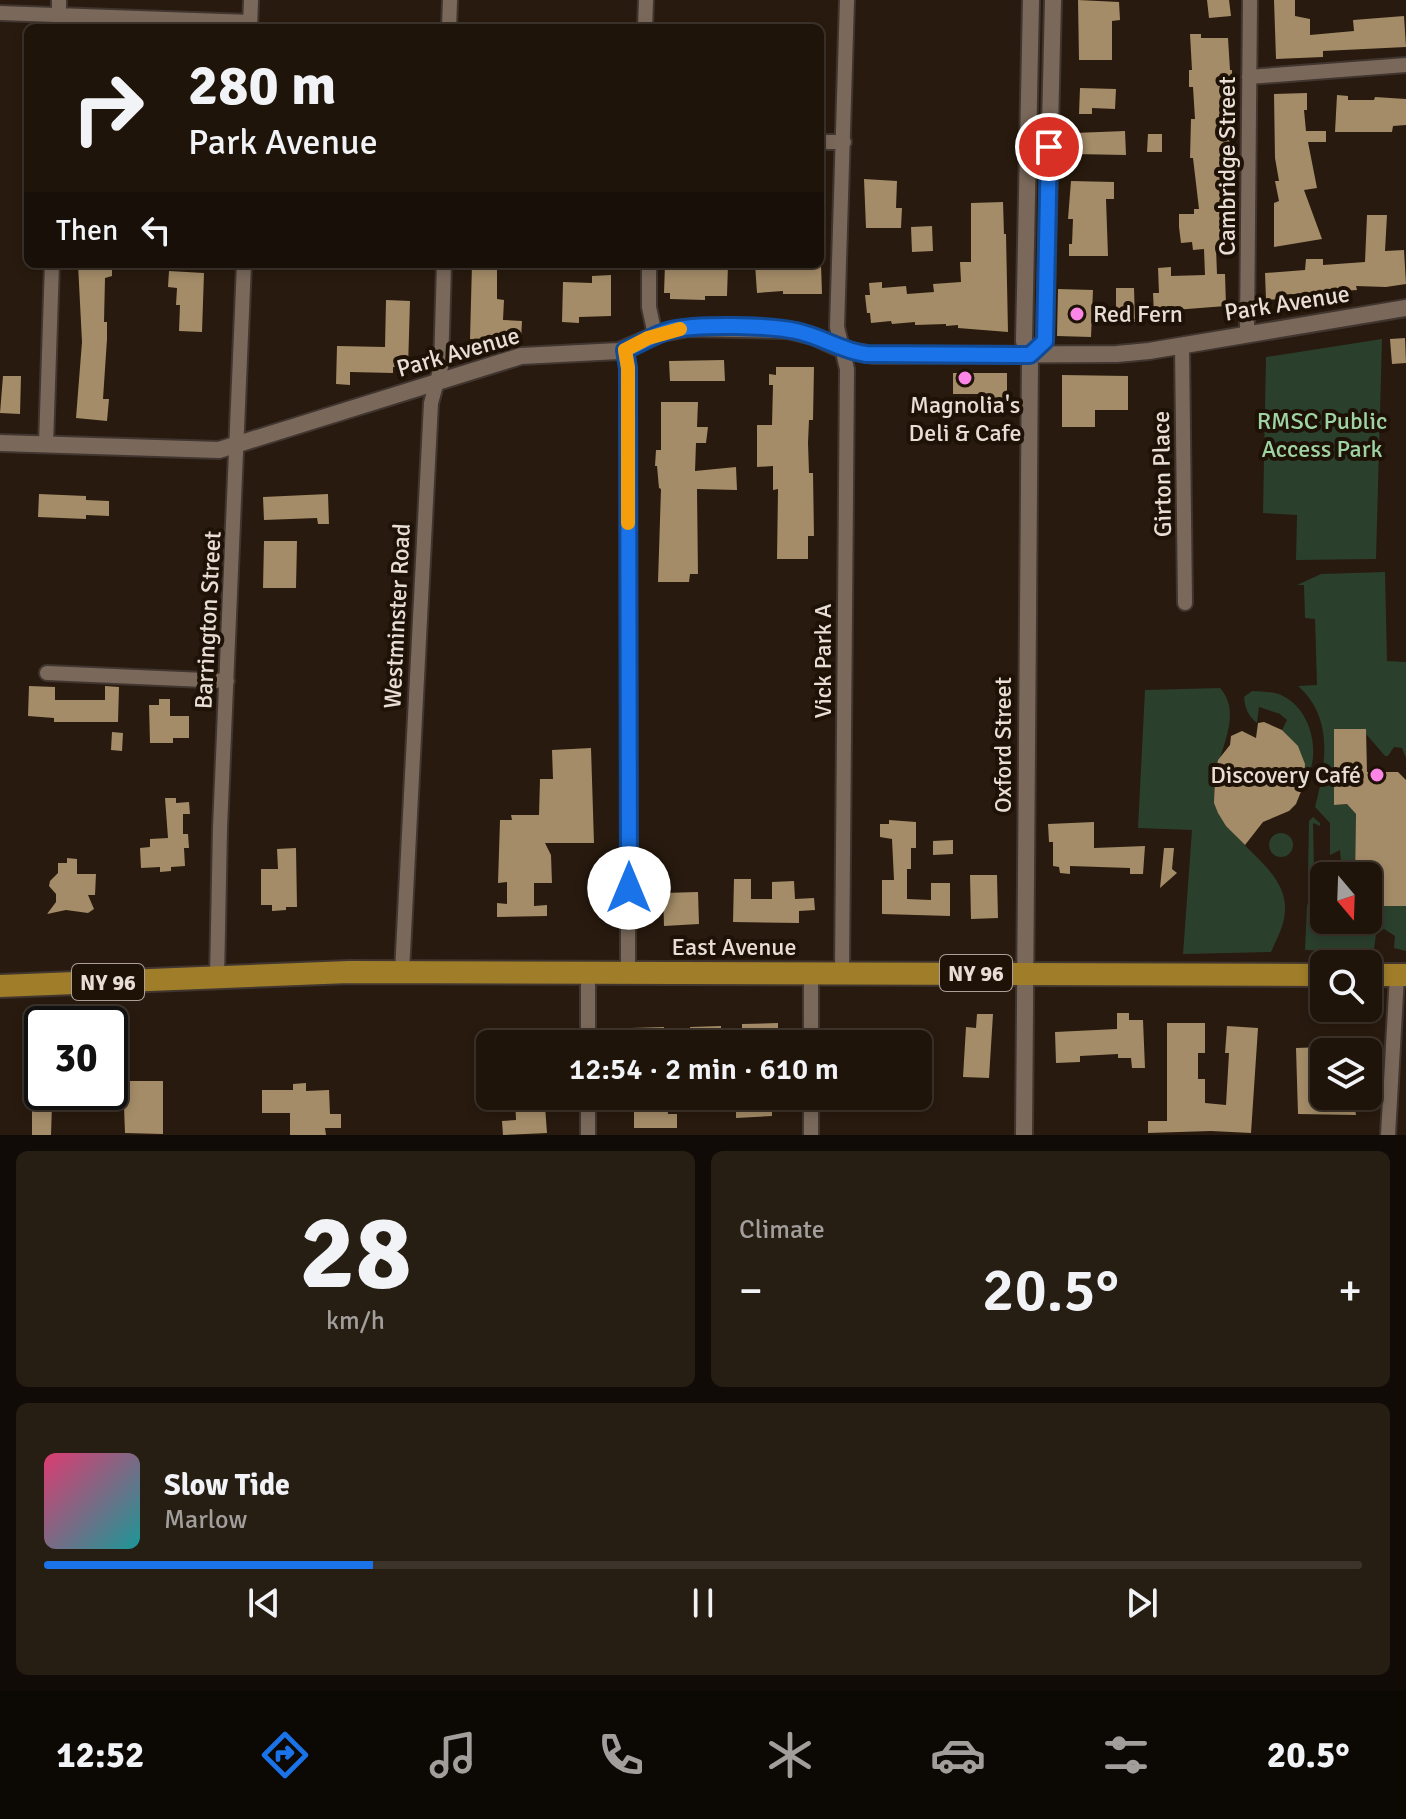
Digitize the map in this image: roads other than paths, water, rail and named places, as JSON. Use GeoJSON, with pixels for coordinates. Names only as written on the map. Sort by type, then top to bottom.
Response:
{"type":"FeatureCollection","features":[{"type":"Feature","properties":{"kind":"main road","name":"East Avenue"},"geometry":{"type":"LineString","coordinates":[[0,986],[402,972],[1310,975]]}},
{"type":"Feature","properties":{"kind":"street"},"geometry":{"type":"LineString","coordinates":[[250,24],[251,0]]}},
{"type":"Feature","properties":{"kind":"street"},"geometry":{"type":"LineString","coordinates":[[449,24],[450,0]]}},
{"type":"Feature","properties":{"kind":"street"},"geometry":{"type":"LineString","coordinates":[[645,24],[646,0]]}},
{"type":"Feature","properties":{"kind":"street","name":"Vick Park A"},"geometry":{"type":"LineString","coordinates":[[842,973],[847,369],[837,327],[847,0]]}},
{"type":"Feature","properties":{"kind":"street","name":"Oxford Street"},"geometry":{"type":"LineString","coordinates":[[1024,1135],[1030,355],[1024,341],[1031,0]]}},
{"type":"Feature","properties":{"kind":"street","name":"Oxford Street"},"geometry":{"type":"LineString","coordinates":[[1030,355],[1045,341],[1053,0]]}},
{"type":"Feature","properties":{"kind":"street","name":"Cambridge Street"},"geometry":{"type":"LineString","coordinates":[[1247,333],[1250,0]]}},
{"type":"Feature","properties":{"kind":"street"},"geometry":{"type":"LineString","coordinates":[[0,13],[233,24]]}},
{"type":"Feature","properties":{"kind":"street"},"geometry":{"type":"LineString","coordinates":[[1249,77],[1406,65]]}},
{"type":"Feature","properties":{"kind":"street"},"geometry":{"type":"LineString","coordinates":[[824,142],[844,142]]}},
{"type":"Feature","properties":{"kind":"street"},"geometry":{"type":"LineString","coordinates":[[46,444],[52,268]]}},
{"type":"Feature","properties":{"kind":"street","name":"Barrington Street"},"geometry":{"type":"LineString","coordinates":[[217,978],[220,828],[244,268]]}},
{"type":"Feature","properties":{"kind":"street","name":"Westminster Road"},"geometry":{"type":"LineString","coordinates":[[402,972],[431,403],[441,367],[444,268]]}},
{"type":"Feature","properties":{"kind":"street"},"geometry":{"type":"LineString","coordinates":[[649,268],[649,307],[655,335]]}},
{"type":"Feature","properties":{"kind":"street","name":"Park Avenue"},"geometry":{"type":"LineString","coordinates":[[0,443],[203,450],[238,446],[528,355],[608,353],[625,350],[655,335],[699,327],[779,329],[813,336],[841,349],[880,355],[1128,353],[1406,308]]}},
{"type":"Feature","properties":{"kind":"street","name":"Girton Place"},"geometry":{"type":"LineString","coordinates":[[1182,345],[1185,603]]}},
{"type":"Feature","properties":{"kind":"street"},"geometry":{"type":"LineString","coordinates":[[625,350],[628,368],[628,973]]}},
{"type":"Feature","properties":{"kind":"street"},"geometry":{"type":"LineString","coordinates":[[47,673],[227,681]]}},
{"type":"Feature","properties":{"kind":"street"},"geometry":{"type":"LineString","coordinates":[[588,973],[588,1030]]}},
{"type":"Feature","properties":{"kind":"street"},"geometry":{"type":"LineString","coordinates":[[811,973],[811,1030]]}},
{"type":"Feature","properties":{"kind":"street"},"geometry":{"type":"LineString","coordinates":[[1388,1135],[1402,975]]}},
{"type":"Feature","properties":{"kind":"street"},"geometry":{"type":"LineString","coordinates":[[588,1110],[588,1135]]}},
{"type":"Feature","properties":{"kind":"street"},"geometry":{"type":"LineString","coordinates":[[811,1110],[811,1135]]}},
{"type":"Feature","properties":{"kind":"place","name":"Red Fern"},"geometry":{"type":"Point","coordinates":[1077,314]}},
{"type":"Feature","properties":{"kind":"place","name":"Magnolia's Deli & Cafe"},"geometry":{"type":"Point","coordinates":[965,378]}},
{"type":"Feature","properties":{"kind":"place","name":"Discovery Café"},"geometry":{"type":"Point","coordinates":[1377,775]}},
{"type":"Feature","properties":{"kind":"park label","name":"RMSC Public Access Park"},"geometry":{"type":"Point","coordinates":[1322,435]}}]}
